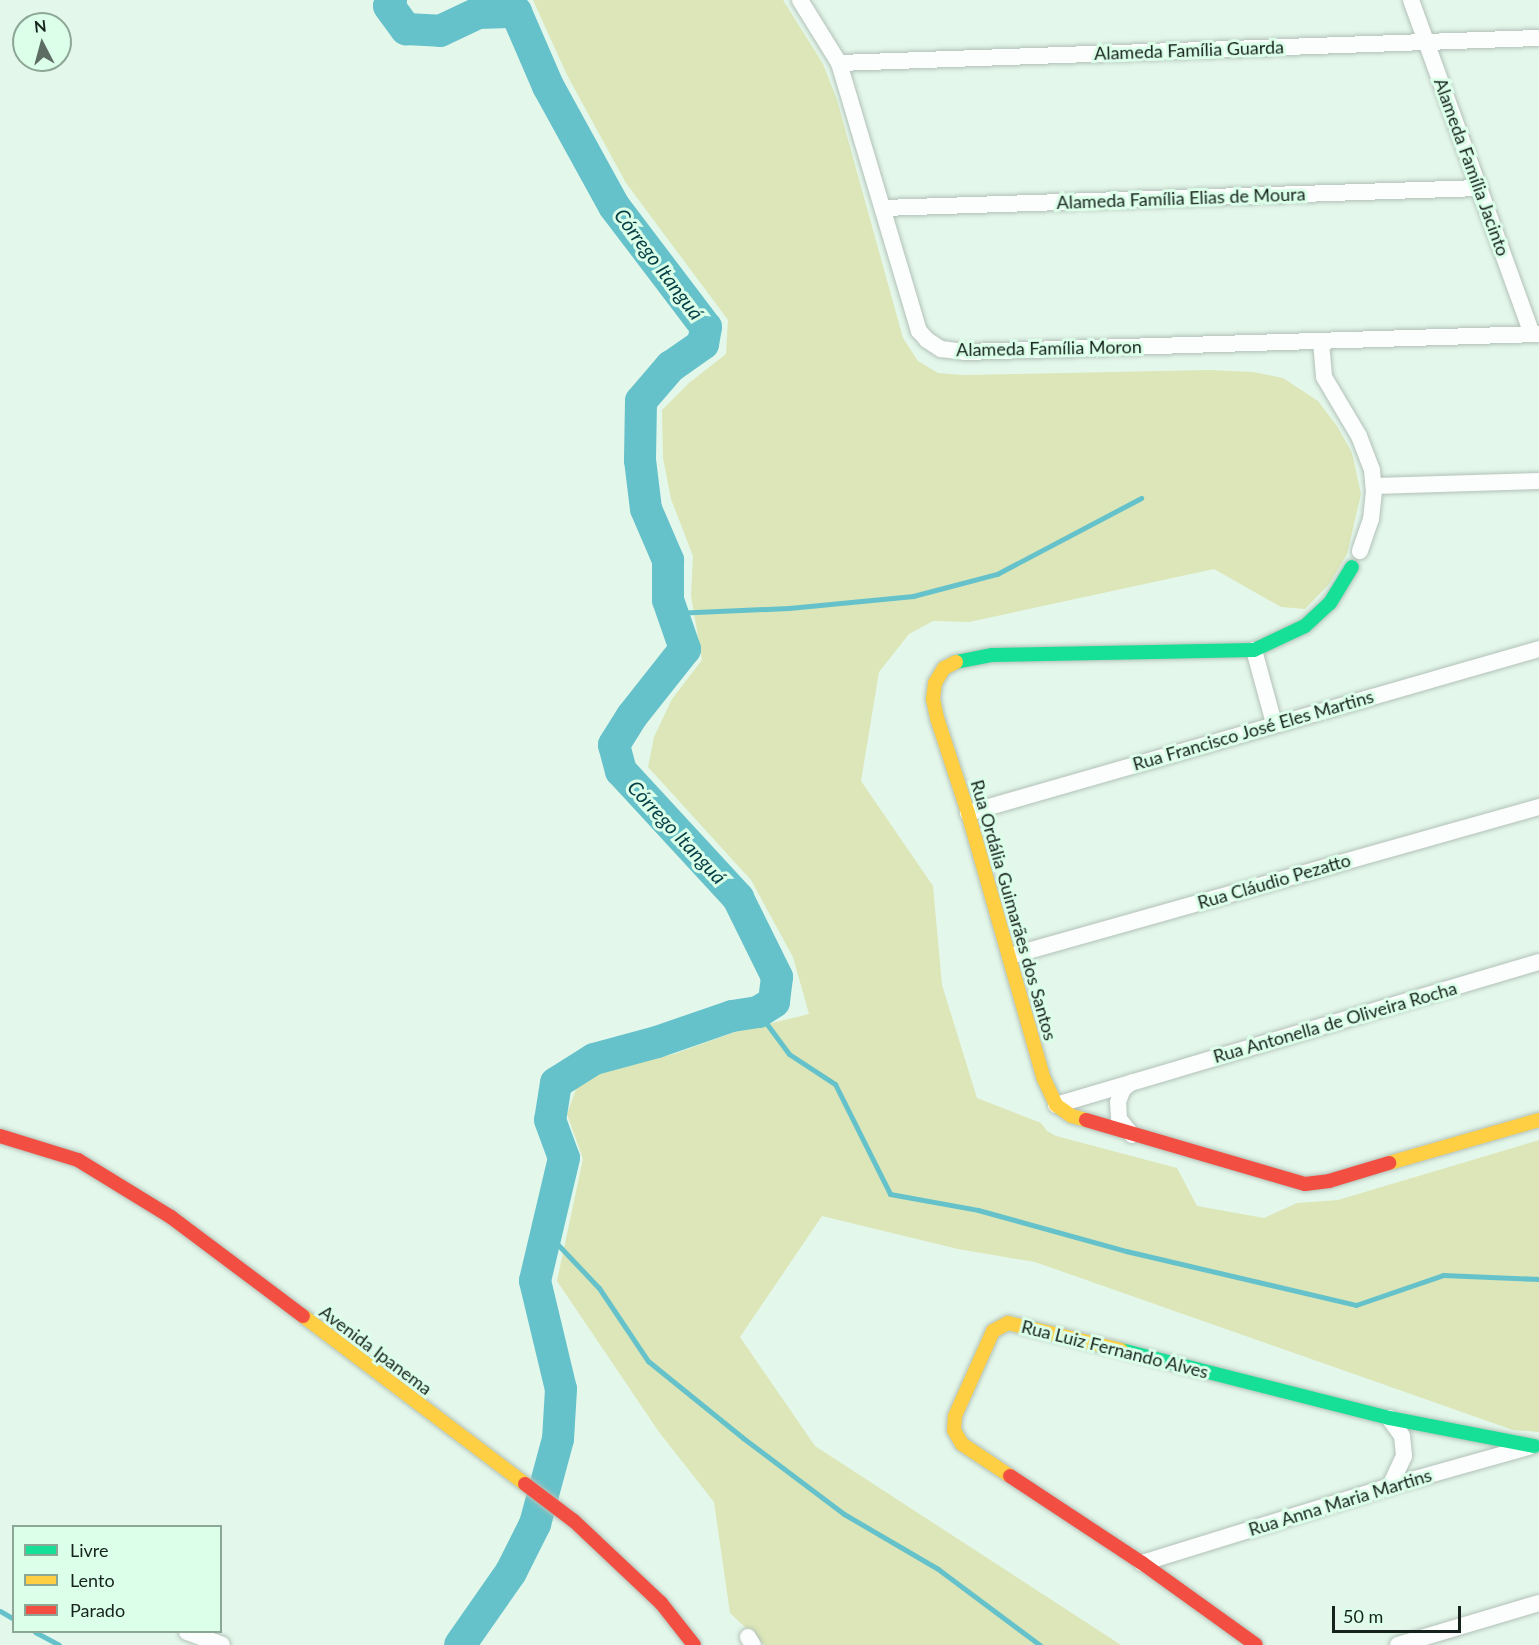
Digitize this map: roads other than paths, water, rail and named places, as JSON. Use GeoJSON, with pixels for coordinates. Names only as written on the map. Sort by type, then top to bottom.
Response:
{"type":"FeatureCollection","features":[{"type":"Feature","properties":{"kind":"street","name":"Alameda Família Moron"},"geometry":{"type":"LineString","coordinates":[[800,0],[839,63],[919,331],[927,340],[941,349],[965,352],[1536,334]]}},
{"type":"Feature","properties":{"kind":"street","name":"Alameda Família Jacinto"},"geometry":{"type":"LineString","coordinates":[[1412,0],[1479,188],[1536,334]]}},
{"type":"Feature","properties":{"kind":"street","name":"Alameda Família Guarda"},"geometry":{"type":"LineString","coordinates":[[839,63],[1539,38]]}},
{"type":"Feature","properties":{"kind":"street","name":"Alameda Família Elias de Moura"},"geometry":{"type":"LineString","coordinates":[[883,208],[1479,188]]}},
{"type":"Feature","properties":{"kind":"street"},"geometry":{"type":"LineString","coordinates":[[1321,342],[1324,377],[1359,436],[1372,470],[1374,486],[1371,519],[1360,551]]}},
{"type":"Feature","properties":{"kind":"street"},"geometry":{"type":"LineString","coordinates":[[1374,486],[1539,481]]}},
{"type":"Feature","properties":{"kind":"street","name":"Rua Ordália Guimarães dos Santos"},"geometry":{"type":"LineString","coordinates":[[1056,1105],[1044,1079],[968,813],[937,718],[933,699],[935,682],[944,668],[961,658],[992,655],[1254,650],[1305,626],[1330,603],[1352,567]]}},
{"type":"Feature","properties":{"kind":"street","name":"Rua Francisco José Eles Martins"},"geometry":{"type":"LineString","coordinates":[[968,813],[1539,648]]}},
{"type":"Feature","properties":{"kind":"street"},"geometry":{"type":"LineString","coordinates":[[1254,650],[1274,723]]}},
{"type":"Feature","properties":{"kind":"street","name":"Rua Cláudio Pezatto"},"geometry":{"type":"LineString","coordinates":[[1010,956],[1539,807]]}},
{"type":"Feature","properties":{"kind":"street","name":"Rua Antonella de Oliveira Rocha"},"geometry":{"type":"LineString","coordinates":[[1056,1105],[1539,962]]}},
{"type":"Feature","properties":{"kind":"street"},"geometry":{"type":"LineString","coordinates":[[1132,1082],[1123,1089],[1118,1102],[1119,1119],[1132,1135]]}},
{"type":"Feature","properties":{"kind":"street"},"geometry":{"type":"LineString","coordinates":[[1056,1105],[1072,1116],[1305,1184],[1329,1181],[1539,1120]]}},
{"type":"Feature","properties":{"kind":"street","name":"Avenida Ipanema"},"geometry":{"type":"LineString","coordinates":[[0,1136],[78,1160],[171,1217],[574,1521],[661,1603],[694,1645]]}},
{"type":"Feature","properties":{"kind":"street","name":"Rua Luiz Fernando Alves"},"geometry":{"type":"LineString","coordinates":[[1256,1645],[1142,1563],[962,1444],[954,1430],[955,1416],[993,1331],[1008,1323],[1028,1327],[1389,1418],[1537,1445]]}},
{"type":"Feature","properties":{"kind":"street"},"geometry":{"type":"LineString","coordinates":[[1389,1418],[1402,1436],[1404,1456],[1390,1486]]}},
{"type":"Feature","properties":{"kind":"street","name":"Rua Anna Maria Martins"},"geometry":{"type":"LineString","coordinates":[[1142,1563],[1390,1486],[1537,1445]]}},
{"type":"Feature","properties":{"kind":"street"},"geometry":{"type":"LineString","coordinates":[[1398,1645],[1539,1603]]}},
{"type":"Feature","properties":{"kind":"street"},"geometry":{"type":"LineString","coordinates":[[190,1633],[222,1645]]}},
{"type":"Feature","properties":{"kind":"waterway","name":"Córrego Itanguá"},"geometry":{"type":"LineString","coordinates":[[391,0],[389,6],[406,29],[440,31],[478,13],[516,12],[548,86],[614,206],[706,327],[703,344],[671,366],[641,401],[640,460],[646,509],[668,560],[668,600],[685,649],[632,716],[614,745],[621,771],[738,898],[777,977],[774,1002],[758,1012],[732,1016],[657,1042],[594,1059],[556,1083],[550,1120],[564,1158],[535,1281],[561,1389],[558,1439],[535,1524],[511,1572],[460,1645]]}},
{"type":"Feature","properties":{"kind":"waterway"},"geometry":{"type":"LineString","coordinates":[[673,613],[789,608],[913,596],[997,574],[1141,498]]}},
{"type":"Feature","properties":{"kind":"waterway"},"geometry":{"type":"LineString","coordinates":[[758,1012],[789,1054],[835,1084],[890,1194],[978,1210],[1126,1251],[1356,1305],[1443,1275],[1539,1279]]}},
{"type":"Feature","properties":{"kind":"waterway"},"geometry":{"type":"LineString","coordinates":[[546,1232],[599,1288],[648,1361],[743,1438],[844,1514],[938,1569],[1040,1645]]}},
{"type":"Feature","properties":{"kind":"waterway"},"geometry":{"type":"LineString","coordinates":[[0,1611],[12,1618]]}},
{"type":"Feature","properties":{"kind":"waterway"},"geometry":{"type":"LineString","coordinates":[[37,1633],[59,1645]]}}]}
